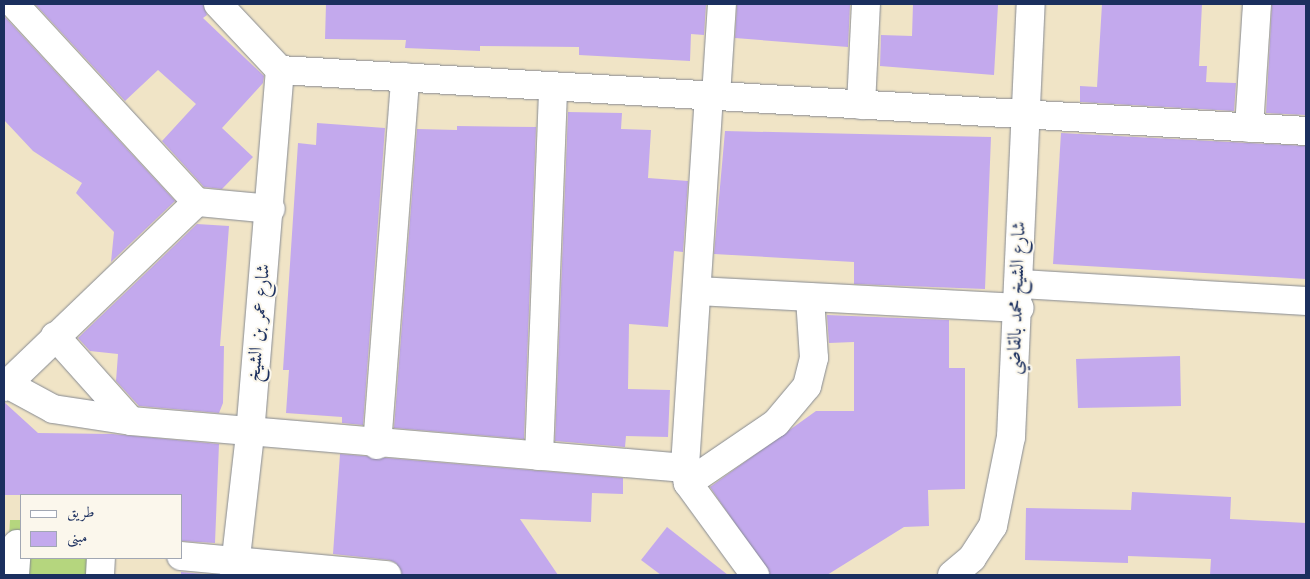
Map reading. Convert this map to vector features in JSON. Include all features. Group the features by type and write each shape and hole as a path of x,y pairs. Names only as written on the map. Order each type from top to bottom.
{"street":[{"path":"14,4 197,202 271,209"},
{"path":"218,4 280,70 1306,131"},
{"path":"722,4 697,291 687,475 754,575"},
{"path":"861,105 866,4"},
{"name":"شارع الشيخ محمد بالقاضي","path":"952,575 972,558 993,526 1003,491 1020,296 1023,114 1031,4"},
{"path":"1249,128 1257,4"},
{"name":"شارع عمر بن الشيخ","path":"235,568 250,434 271,209 280,70"},
{"path":"377,445 406,78"},
{"path":"539,456 553,86"},
{"path":"197,202 55,336 5,386 53,409 131,421 377,445 539,456 687,475 776,423 807,386 814,358 810,297"},
{"path":"697,291 810,297 1020,296 1306,301"},
{"path":"55,336 131,421"},
{"path":"14,541 15,575"},
{"path":"182,556 235,568 387,575"},
{"path":"100,575 101,559"}],"green space":[{"path":"10,520 20,520 20,559 111,559 110,575 7,575"}],"building":[{"path":"35,4 203,4 207,15 203,18 264,76 263,83 222,128 253,157 222,189 204,187 162,141 196,104 158,70 125,101"},
{"path":"326,4 706,4 704,35 691,34 690,61 579,55 579,47 480,46 480,51 405,48 406,40 325,39"},
{"path":"737,4 850,4 848,47 735,38"},
{"path":"913,4 998,5 994,75 880,66 881,35 912,36"},
{"path":"1102,4 1202,4 1199,66 1207,66 1206,82 1236,83 1234,111 1080,102 1080,86 1097,87"},
{"path":"1272,4 1306,4 1306,115 1266,113"},
{"path":"4,16 175,201 111,262 114,232 76,193 82,183 33,151 4,120"},
{"path":"568,112 622,113 621,129 651,130 648,178 688,181 683,252 674,251 668,327 629,324 628,389 670,390 668,437 626,436 625,447 555,441"},
{"path":"317,123 385,128 363,425 342,423 342,417 286,413 289,370 283,370 298,143 316,145"},
{"path":"457,126 536,127 524,439 394,428 417,129 457,130"},
{"path":"725,131 991,137 985,289 854,284 854,262 714,254"},
{"path":"1061,133 1306,146 1306,279 1053,264"},
{"path":"197,224 229,226 220,346 224,346 223,403 219,413 139,406 116,381 118,354 90,351 78,338"},
{"path":"827,315 949,320 949,368 965,368 965,489 928,490 929,526 904,527 827,575 770,575 710,487 816,411 854,411 854,342 829,343"},
{"path":"1180,356 1181,406 1078,408 1076,359"},
{"path":"4,402 38,433 112,434 219,444 215,543 182,541 182,494 4,495"},
{"path":"340,454 623,478 623,494 592,493 591,522 520,519 558,575 402,575 396,563 389,560 333,554"},
{"path":"1132,492 1231,497 1230,519 1306,523 1306,575 1210,575 1211,559 1128,556 1128,563 1025,560 1026,508 1131,510"},
{"path":"667,527 728,575 661,575 641,560"},
{"path":"181,572 214,575 181,575"}]}
